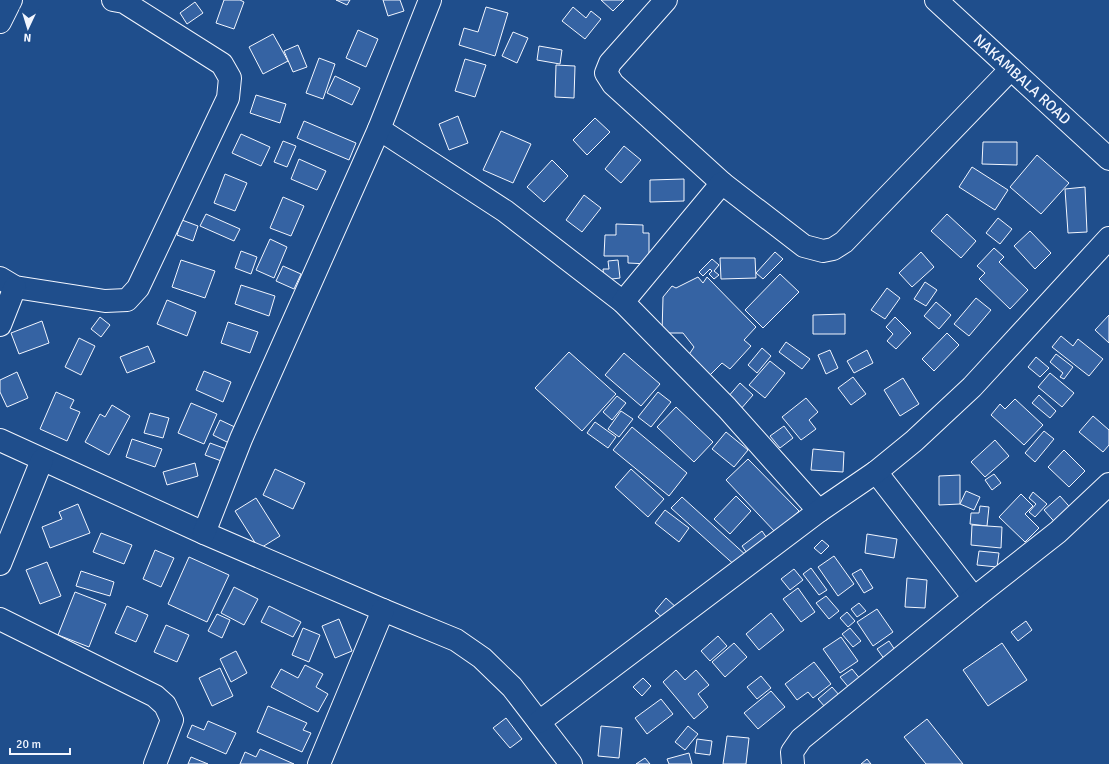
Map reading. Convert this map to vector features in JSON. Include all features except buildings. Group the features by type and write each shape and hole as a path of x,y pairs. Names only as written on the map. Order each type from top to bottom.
{"street":[{"path":"0,22 11,0"},
{"path":"204,533 241,438 378,129 430,0"},
{"path":"666,0 610,63 606,73 613,84 722,183 804,246 823,252 844,242 1011,69"},
{"name":"NAKAMBALA ROAD","path":"936,0 1109,158"},
{"path":"0,325 8,283 105,301 127,300 138,288 228,98 230,78 222,64 120,1"},
{"path":"378,129 505,211 623,302 727,408 819,511"},
{"path":"623,302 722,183"},
{"path":"539,722 819,511 876,472 914,441 972,387 1109,238"},
{"path":"0,440 204,533 456,640 482,658 512,687 571,764"},
{"path":"0,564 42,460"},
{"path":"876,472 974,598"},
{"path":"792,764 792,752 801,739 974,598 1058,532 1109,484"},
{"path":"319,764 383,610"},
{"path":"0,619 155,696 165,705 172,720 155,764"}]}
